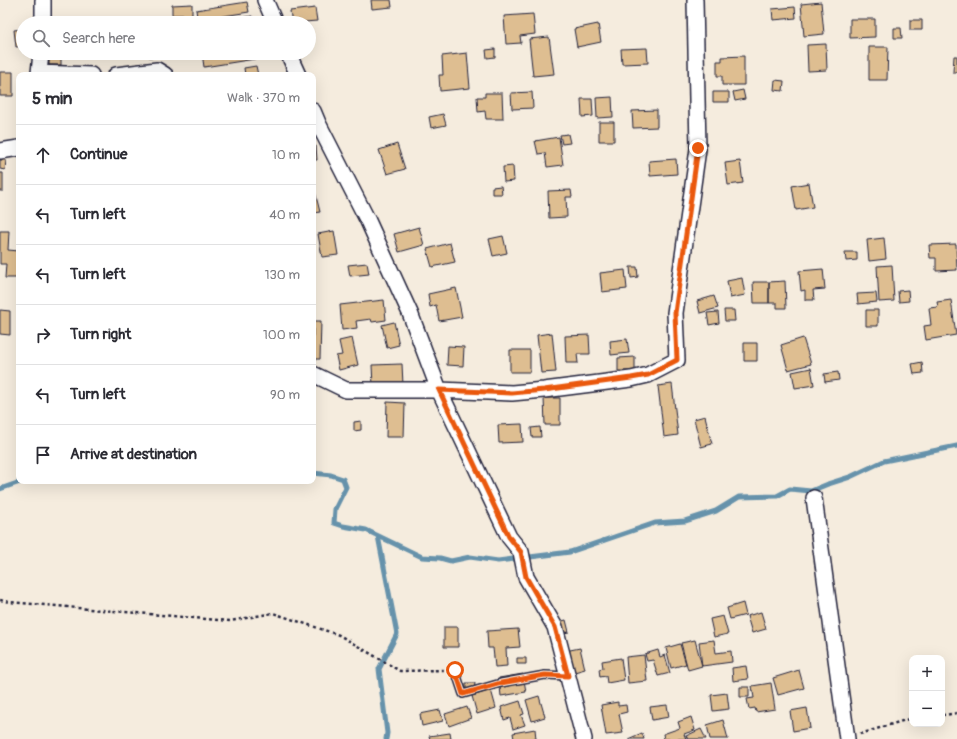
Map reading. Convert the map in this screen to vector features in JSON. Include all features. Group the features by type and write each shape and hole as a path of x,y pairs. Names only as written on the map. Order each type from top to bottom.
{"street":[{"path":"42,16 43,0"},
{"path":"265,0 272,16"},
{"path":"316,375 346,390 439,390 512,393 544,390 648,375 677,360 675,313 698,148 695,0"},
{"path":"39,72 40,60"},
{"path":"291,60 297,72"},
{"path":"141,72 157,70 160,72"},
{"path":"316,118 368,221 410,313 439,390 509,537 523,558 526,577 555,627 584,739"},
{"path":"0,151 16,148"},
{"path":"814,498 846,739"}],"lane":[{"path":"455,670 463,694 501,683 545,675 568,676"}],"path":[{"path":"0,600 230,621 273,613 339,635 400,671 455,670"},
{"path":"945,715 957,713"},
{"path":"846,739 909,719"}],"building":[{"path":"371,0 391,0 392,7 372,9"},
{"path":"247,2 249,12 224,16 197,16 196,10"},
{"path":"821,2 824,34 804,36 801,4"},
{"path":"192,4 192,15 172,15 172,5"},
{"path":"795,7 796,18 773,20 772,9"},
{"path":"315,8 317,21 316,16 291,16 290,11"},
{"path":"533,14 535,34 520,36 521,43 506,44 504,16"},
{"path":"850,19 875,19 875,37 850,38"},
{"path":"910,20 922,20 922,30 910,30"},
{"path":"598,24 601,42 577,47 574,29"},
{"path":"894,28 901,28 902,38 894,38"},
{"path":"14,30 16,30 16,47"},
{"path":"549,37 554,74 533,76 529,39"},
{"path":"826,44 827,70 808,71 807,45"},
{"path":"869,47 888,47 887,80 869,80"},
{"path":"647,48 648,63 622,64 621,49"},
{"path":"495,49 495,57 487,58 486,50"},
{"path":"467,53 470,88 440,91 439,75 443,75 442,56"},
{"path":"744,56 744,85 722,85 722,76 717,76 717,61 722,61 722,57"},
{"path":"954,56 957,56 957,72 953,72"},
{"path":"49,60 61,60 61,65 49,65"},
{"path":"203,60 248,60 204,67"},
{"path":"256,66 257,72 245,72 244,68"},
{"path":"0,72 13,72 13,96 0,96"},
{"path":"775,80 784,81 783,91 774,90"},
{"path":"743,90 745,99 735,101 733,92"},
{"path":"532,92 533,108 512,109 511,93"},
{"path":"713,92 729,92 729,102 713,102"},
{"path":"485,93 502,93 503,119 486,119 485,111 478,112 477,97 485,97"},
{"path":"612,97 613,117 597,118 596,98"},
{"path":"581,99 592,99 593,116 582,117"},
{"path":"657,110 657,127 633,128 632,111"},
{"path":"443,114 446,125 431,128 429,117"},
{"path":"599,122 614,122 614,141 599,141"},
{"path":"568,134 570,143 562,144 560,135"},
{"path":"559,137 563,165 547,167 545,153 538,154 535,141"},
{"path":"397,144 405,169 387,174 379,150"},
{"path":"676,159 677,174 650,176 649,161"},
{"path":"0,160 6,160 5,170 0,169"},
{"path":"740,161 743,183 728,185 725,163"},
{"path":"513,166 514,181 504,182 503,167"},
{"path":"0,173 3,173 3,191 0,191"},
{"path":"809,183 813,207 796,210 792,186"},
{"path":"501,186 502,194 492,194 492,187"},
{"path":"571,190 572,197 566,197 567,217 549,218 548,191"},
{"path":"316,196 320,212 316,213"},
{"path":"419,227 424,245 399,252 394,234"},
{"path":"0,231 9,231 8,250 16,251 16,278 5,278 6,264 0,264"},
{"path":"334,231 338,255 322,257 318,234"},
{"path":"503,236 507,253 493,256 489,239"},
{"path":"884,238 886,259 869,261 867,240"},
{"path":"450,243 455,262 432,267 427,249"},
{"path":"956,244 957,270 936,271 936,258 930,258 929,245"},
{"path":"845,252 857,252 857,260 846,261"},
{"path":"367,263 369,274 350,276 348,265"},
{"path":"892,265 894,301 879,302 877,266"},
{"path":"630,267 637,267 638,277 631,278"},
{"path":"823,269 825,289 813,290 814,300 805,300 805,290 801,291 799,271"},
{"path":"625,270 627,289 602,292 600,273"},
{"path":"742,278 745,295 730,298 727,281"},
{"path":"785,281 786,308 777,308 777,303 769,303 769,282"},
{"path":"753,282 769,282 769,303 754,303"},
{"path":"456,288 462,317 439,321 436,305 430,307 428,294"},
{"path":"908,290 909,301 899,302 898,291"},
{"path":"876,293 877,302 858,304 857,294"},
{"path":"714,296 718,308 700,313 697,301"},
{"path":"384,300 386,320 372,322 371,319 356,321 357,328 342,330 340,305"},
{"path":"951,300 956,335 926,340 924,326 931,325 929,308 938,307 937,302"},
{"path":"0,310 10,311 10,335 0,334"},
{"path":"724,310 734,310 735,321 725,321"},
{"path":"866,310 878,310 878,326 866,326"},
{"path":"718,312 719,323 709,325 707,313"},
{"path":"316,321 321,321 320,359 316,359"},
{"path":"394,322 399,345 387,348 382,325"},
{"path":"552,333 556,372 541,373 537,335"},
{"path":"589,335 590,354 577,354 578,363 566,363 565,336"},
{"path":"352,338 358,365 339,370 336,356 342,355 339,341"},
{"path":"803,338 811,364 788,370 781,345"},
{"path":"627,339 629,353 611,355 610,341"},
{"path":"744,343 757,343 757,361 744,361"},
{"path":"448,346 464,347 463,366 447,365"},
{"path":"510,350 530,350 530,372 510,372"},
{"path":"635,357 635,371 618,371 618,358"},
{"path":"922,362 923,373 914,374 912,364"},
{"path":"402,364 403,385 373,386 372,365"},
{"path":"811,368 814,385 795,388 792,372"},
{"path":"838,372 839,380 825,382 824,374"},
{"path":"672,384 678,435 664,437 658,386"},
{"path":"544,398 560,398 560,425 545,425"},
{"path":"387,402 405,403 404,437 386,437"},
{"path":"705,416 712,444 701,447 694,419"},
{"path":"361,421 361,430 354,431 354,422"},
{"path":"522,424 523,442 499,443 498,425"},
{"path":"540,427 541,437 532,437 531,428"},
{"path":"743,603 746,615 730,619 727,608"},
{"path":"761,612 766,629 752,633 747,616"},
{"path":"723,616 728,634 714,637 710,619"},
{"path":"566,620 569,632 554,635 551,624"},
{"path":"444,627 458,627 458,647 444,647"},
{"path":"518,629 520,647 506,648 507,666 495,667 493,648 488,648 487,631"},
{"path":"695,640 702,666 688,670 681,643"},
{"path":"714,640 716,653 731,651 732,662 702,666 699,642"},
{"path":"680,644 686,664 671,668 666,648"},
{"path":"580,648 585,669 571,673 565,651"},
{"path":"658,650 660,657 665,655 670,673 658,676 653,660 647,661 645,654"},
{"path":"644,655 647,681 628,683 626,657"},
{"path":"517,658 526,658 526,664 517,664"},
{"path":"621,658 624,680 607,683 606,676 600,677 599,669 603,668 602,661"},
{"path":"746,666 748,679 733,681 732,668"},
{"path":"799,670 804,688 778,695 773,678"},
{"path":"523,674 526,692 501,696 499,678"},
{"path":"466,683 475,683 474,691 466,691"},
{"path":"771,683 775,709 756,712 755,708 749,709 747,699 754,698 752,686"},
{"path":"740,687 749,687 749,697 740,697"},
{"path":"491,690 496,708 477,714 472,696"},
{"path":"727,693 729,709 713,711 711,695"},
{"path":"539,696 545,717 532,721 526,700"},
{"path":"520,701 524,714 521,715 525,725 513,729 510,718 504,720 501,707"},
{"path":"618,702 618,706 626,705 627,712 619,714 623,733 606,735 601,705"},
{"path":"667,705 669,717 652,720 650,707"},
{"path":"467,707 471,718 449,726 445,714"},
{"path":"807,708 810,728 793,731 790,711"},
{"path":"440,710 443,721 422,726 420,714"},
{"path":"691,717 695,730 684,734 686,739 664,739 663,734 680,728 678,722"},
{"path":"723,720 728,739 710,739 707,725"},
{"path":"535,729 536,739 514,739 513,733"},
{"path":"701,729 706,739 688,739 686,736"},
{"path":"450,733 451,739 430,739 429,736"},
{"path":"642,733 644,739 628,739"}],"waterway":[{"path":"316,473 331,475 343,479 346,487 335,509 334,523 366,530 422,557 440,558 451,561 470,557 498,561 570,552 655,523 685,521 716,511 739,497 777,496 790,489 811,491 850,477 884,461 957,446"},
{"path":"0,489 16,483"},
{"path":"378,536 397,634 379,669 387,733 386,739"}],"route":[{"path":"455,670 463,694 501,683 545,675 568,676 555,627 526,577 521,552 509,537 439,390 512,393 544,390 648,375 677,360 675,313 698,148"}]}
